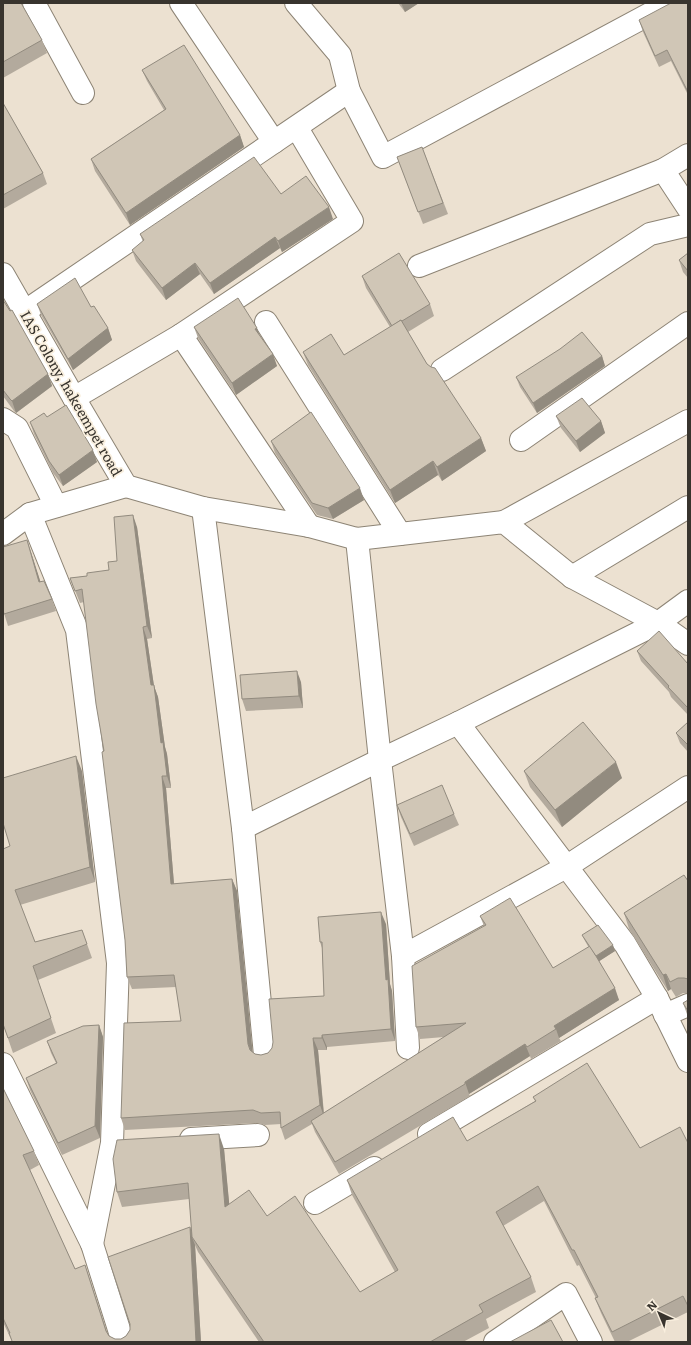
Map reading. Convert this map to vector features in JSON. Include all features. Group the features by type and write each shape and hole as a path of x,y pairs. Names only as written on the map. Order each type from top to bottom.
{"street":[{"path":"34,3 84,93"},
{"path":"181,3 274,142"},
{"path":"296,3 340,56 349,91 383,157 670,3"},
{"path":"24,312 274,142 297,128 349,91"},
{"path":"74,398 181,335 352,221 297,128"},
{"path":"418,266 663,170 688,155"},
{"path":"663,170 688,208"},
{"path":"442,370 650,234 688,225"},
{"name":"IAS Colony, hakeempet road","path":"3,274 126,486 203,508 309,526 357,539 504,522"},
{"path":"266,322 400,534"},
{"path":"521,440 688,323"},
{"path":"181,335 309,526"},
{"path":"3,419 17,428 56,506"},
{"path":"688,422 504,522 572,577 658,624 688,644"},
{"path":"3,534 30,514 126,486"},
{"path":"572,577 688,507"},
{"path":"203,508 243,828 266,1055"},
{"path":"30,514 77,630 118,963 112,1143 92,1244"},
{"path":"357,539 380,760 403,956 408,1048"},
{"path":"243,828 380,760 458,724 658,624 688,601"},
{"path":"458,724 625,944 661,1006 688,1062"},
{"path":"403,956 566,867 688,787"},
{"path":"410,1146 661,1006 688,1005"},
{"path":"3,1064 92,1244 123,1342"},
{"path":"174,1140 258,1135"},
{"path":"112,1143 135,1142"},
{"path":"315,1203 390,1158"},
{"path":"495,1342 566,1294 591,1342"}],"building":[{"path":"3,3 21,3 42,40 3,62"},
{"path":"671,3 688,3 688,92 667,50 655,56 639,20"},
{"path":"184,45 240,135 126,213 91,159 166,109 142,70"},
{"path":"3,103 43,173 3,195"},
{"path":"422,147 443,203 418,212 397,157"},
{"path":"254,157 281,194 306,176 329,207 278,241 275,237 210,283 195,263 162,288 132,250 144,240 140,234"},
{"path":"399,253 430,304 392,326 362,276"},
{"path":"688,253 688,271 679,260"},
{"path":"75,278 91,307 94,306 108,328 68,359 37,304"},
{"path":"238,298 257,328 255,329 273,354 232,383 194,327"},
{"path":"3,300 10,311 12,310 48,374 12,401 3,390"},
{"path":"401,320 427,364 435,368 481,438 437,467 433,461 390,490 303,352 331,334 344,355"},
{"path":"582,332 602,356 533,403 516,377 560,349"},
{"path":"582,398 601,421 576,441 556,416"},
{"path":"66,405 93,450 59,475 49,461 30,422 44,413 47,417"},
{"path":"311,412 360,488 328,508 312,503 271,441"},
{"path":"133,515 147,626 143,627 151,685 154,685 161,743 163,742 167,776 162,776 171,884 232,879 248,1044 250,1050 255,1054 261,1055 268,1053 272,1048 273,1042 269,999 324,996 322,942 320,942 318,917 381,912 386,980 388,979 391,1029 322,1035 322,1038 313,1038 320,1105 281,1128 280,1112 261,1113 253,1110 121,1118 124,1023 181,1021 174,975 127,977 125,940 102,752 104,751 96,704 82,589 75,591 70,578 87,576 87,573 109,570 108,562 117,561 114,517"},
{"path":"27,540 39,582 44,581 52,599 4,614 3,547"},
{"path":"659,631 688,664 688,708 637,651"},
{"path":"297,671 299,696 242,699 240,675"},
{"path":"583,722 616,762 555,810 524,771"},
{"path":"688,722 688,745 676,733"},
{"path":"76,756 90,867 15,890 35,942 82,930 87,944 33,966 51,1018 8,1038 3,1024 3,849 10,846 3,823 3,778"},
{"path":"442,785 454,814 410,834 397,805"},
{"path":"684,875 688,881 688,979 678,978 670,982 666,974 663,975 624,913"},
{"path":"510,898 553,968 590,946 615,988 554,1026 556,1029 527,1047 525,1044 465,1082 465,1084 335,1162 311,1121 466,1023 416,1027 412,966 486,925 480,916"},
{"path":"598,925 613,945 596,956 582,935"},
{"path":"688,1000 688,1011 683,1003"},
{"path":"99,1025 95,1126 58,1143 26,1078 57,1063 47,1041 83,1026"},
{"path":"587,1063 640,1148 680,1127 688,1143 688,1306 683,1296 612,1332 595,1298 598,1297 574,1250 572,1250 538,1186 496,1212 531,1277 479,1305 483,1312 430,1342 264,1342 192,1237 188,1183 117,1192 113,1159 117,1140 219,1134 225,1207 249,1190 267,1216 295,1196 360,1292 398,1270 347,1180 453,1117 467,1141 536,1101 533,1097"},
{"path":"3,1088 34,1151 23,1155 75,1269 85,1265 106,1331 109,1336 115,1339 121,1339 126,1336 130,1330 130,1324 108,1257 190,1227 196,1342 11,1342 10,1333 3,1318"},
{"path":"551,1320 563,1342 510,1342"}]}
